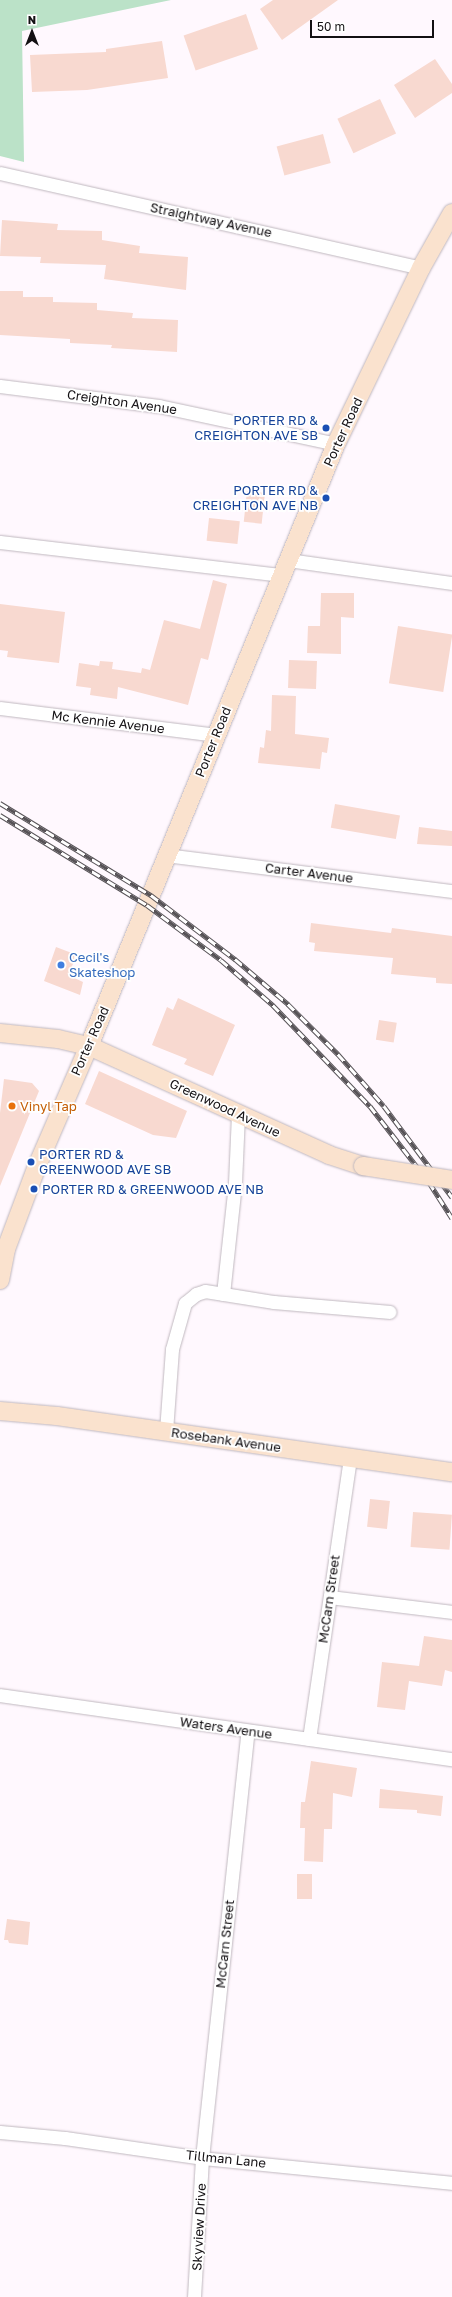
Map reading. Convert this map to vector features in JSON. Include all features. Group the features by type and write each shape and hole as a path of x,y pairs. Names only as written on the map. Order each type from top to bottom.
{"street":[{"name":"Straightway Avenue","path":"0,174 421,268"},
{"name":"Porter Road","path":"0,1280 6,1249 37,1166 89,1046 166,855 336,444 421,268 452,213"},
{"name":"Creighton Avenue","path":"0,386 159,406 336,444"},
{"path":"0,542 452,583"},
{"name":"Mc Kennie Avenue","path":"0,708 216,735"},
{"name":"Carter Avenue","path":"166,855 452,891"},
{"name":"Greenwood Avenue","path":"0,1033 58,1039 89,1046 238,1115 329,1155 363,1166 452,1180"},
{"path":"222,1294 235,1183 238,1115"},
{"path":"166,1431 172,1349 185,1303 196,1294 205,1291 274,1302 390,1312"},
{"name":"Rosebank Avenue","path":"0,1411 166,1431 452,1472"},
{"name":"McCarn Street","path":"309,1739 350,1458"},
{"path":"330,1597 452,1612"},
{"name":"Waters Avenue","path":"0,1694 248,1731 452,1759"},
{"name":"McCarn Street","path":"202,2158 248,1731"},
{"name":"Tillman Lane","path":"0,2132 65,2138 202,2158 452,2182"},
{"name":"Skyview Drive","path":"194,2297 202,2158"}],"green space":[{"path":"0,0 171,0 22,31 24,162 0,156"}],"building":[{"path":"273,0 338,0 282,40 260,9"},
{"path":"246,14 258,49 196,70 184,35"},
{"path":"162,41 168,78 87,90 32,92 30,55 106,52 106,49"},
{"path":"435,59 452,84 452,93 415,118 394,85"},
{"path":"380,99 396,133 353,153 337,119"},
{"path":"323,134 331,163 284,175 277,146"},
{"path":"2,220 58,224 57,230 102,231 102,240 140,246 139,253 188,257 186,290 104,279 106,265 40,263 41,257 0,256"},
{"path":"0,291 23,291 23,297 53,297 53,302 97,303 97,310 133,313 132,318 178,320 177,352 111,348 112,345 70,343 70,339 0,335"},
{"path":"247,491 265,493 262,524 244,522"},
{"path":"209,518 240,521 237,544 207,541"},
{"path":"213,580 227,584 208,660 201,658 188,705 118,687 117,699 90,695 91,688 76,686 79,663 99,666 100,661 113,662 112,669 141,673 142,668 150,670 164,620 200,629"},
{"path":"321,593 354,593 354,618 341,617 341,654 307,653 308,626 320,626"},
{"path":"0,604 65,612 59,663 7,657 8,651 0,650"},
{"path":"398,626 452,635 443,692 389,683"},
{"path":"289,660 317,661 316,689 288,688"},
{"path":"272,695 296,696 295,734 329,738 327,753 322,752 320,769 258,763 260,747 264,748 266,730 271,731"},
{"path":"335,804 400,815 396,839 331,828"},
{"path":"419,827 452,831 452,846 417,844"},
{"path":"311,923 391,933 392,928 452,936 452,984 436,983 436,978 391,974 393,958 314,951 315,943 309,942"},
{"name":"Cecil's Skateshop","path":"56,947 77,955 68,975 83,982 80,995 44,981"},
{"path":"178,998 235,1025 213,1076 184,1064 187,1059 152,1045 167,1007 173,1010"},
{"path":"379,1020 397,1023 394,1043 376,1040"},
{"path":"99,1071 187,1111 176,1138 153,1135 85,1104"},
{"path":"4,1079 32,1083 39,1091 0,1186 0,1113"},
{"path":"370,1499 390,1501 387,1529 367,1527"},
{"path":"413,1512 452,1515 449,1550 411,1547"},
{"path":"424,1636 452,1640 452,1672 445,1670 442,1686 409,1681 405,1710 377,1707 382,1662 419,1666"},
{"path":"311,1761 357,1768 352,1797 333,1793 332,1829 324,1829 323,1862 304,1861 305,1828 300,1828 301,1802 305,1802"},
{"path":"380,1789 443,1796 441,1816 417,1813 417,1810 379,1808"},
{"path":"297,1874 312,1874 312,1899 297,1899"},
{"path":"7,1919 30,1922 28,1945 9,1943 8,1940 4,1940"}],"railway":[{"path":"0,803 151,895 235,959 288,1004 338,1054 384,1106 452,1197"},
{"path":"0,815 147,905 221,960 273,1005 370,1106 429,1182 452,1218"}],"place":[{"name":"PORTER RD & CREIGHTON AVE SB","path":"326,428"},
{"name":"PORTER RD & CREIGHTON AVE NB","path":"326,498"},
{"name":"Cecil's Skateshop","path":"61,965"},
{"name":"Vinyl Tap","path":"12,1106"},
{"name":"PORTER RD & GREENWOOD AVE SB","path":"31,1162"},
{"name":"PORTER RD & GREENWOOD AVE NB","path":"34,1189"}]}
